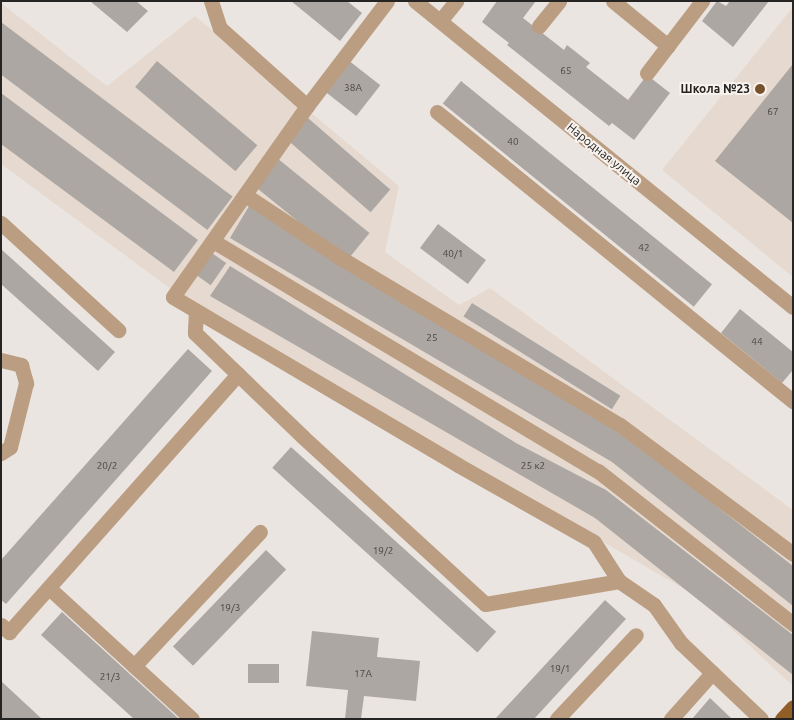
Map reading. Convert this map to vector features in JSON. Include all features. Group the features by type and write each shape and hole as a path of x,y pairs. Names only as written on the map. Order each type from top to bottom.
{"main road":[{"path":"782,719 793,707"}],"street":[{"path":"211,1 220,28 307,106"},
{"path":"387,1 307,106 173,297 450,460 594,542 619,581 654,605 681,643 761,719"},
{"name":"Народная улица","path":"415,1 793,307"},
{"path":"440,21 456,1"},
{"path":"539,26 559,1"},
{"path":"613,1 668,46"},
{"path":"646,73 702,1"},
{"path":"437,112 792,405"},
{"path":"245,195 339,257 620,425 793,554"},
{"path":"1,223 118,330"},
{"path":"213,242 598,471 793,624"},
{"path":"196,311 195,333 303,437 485,604 619,581"},
{"path":"1,360 21,365 26,383 10,447 1,453"},
{"path":"1,625 9,632 238,374"},
{"path":"134,666 260,532"},
{"path":"49,588 192,719"},
{"path":"558,719 636,635"},
{"path":"671,719 712,673"}],"shaded area":[{"path":"1,3 107,86 195,16 399,186 385,252 459,305 490,288 793,510 793,686 696,596 179,295 1,164"},
{"name":"Школа №23","path":"793,7 793,277 662,170"}],"building":[{"path":"90,1 136,1 148,11 127,32"},
{"path":"291,1 347,1 362,13 340,41"},
{"path":"497,1 536,1 523,18 564,50 567,45 590,63 586,67 628,100 647,75 670,93 634,140 612,123 609,126 507,45 509,43 482,22"},
{"path":"717,1 726,6 730,1 769,1 733,47 702,21"},
{"path":"1,22 233,197 207,230 1,75"},
{"path":"348,60 380,85 356,116 324,91"},
{"path":"157,61 257,145 235,171 135,87"},
{"path":"793,64 793,223 715,161"},
{"path":"461,81 712,284 694,307 443,104"},
{"path":"1,93 198,240 174,272 1,144"},
{"path":"308,118 390,190 371,212 288,141"},
{"path":"277,158 369,233 347,261 254,186"},
{"path":"249,206 628,437 793,566 793,606 612,462 230,238"},
{"path":"438,224 486,260 468,284 420,248"},
{"path":"1,249 115,352 98,371 1,284"},
{"path":"209,251 226,263 211,285 194,273"},
{"path":"230,266 516,443 606,490 793,635 793,675 595,518 210,296"},
{"path":"472,303 620,396 612,409 464,317"},
{"path":"740,309 793,352 793,370 782,383 721,333"},
{"path":"188,349 212,371 6,604 1,600 1,560"},
{"path":"291,447 496,632 477,652 272,468"},
{"path":"266,550 286,569 193,666 173,646"},
{"path":"605,600 626,619 534,719 495,719"},
{"path":"62,612 179,719 134,719 41,635"},
{"path":"312,631 379,638 377,657 420,661 416,701 364,696 361,719 345,719 348,690 306,686"},
{"path":"248,664 279,664 279,683 248,683"},
{"path":"1,681 42,719 1,719"},
{"path":"710,698 731,718 730,719 692,719"}],"place":[{"name":"Школа №23","path":"760,89"}]}
